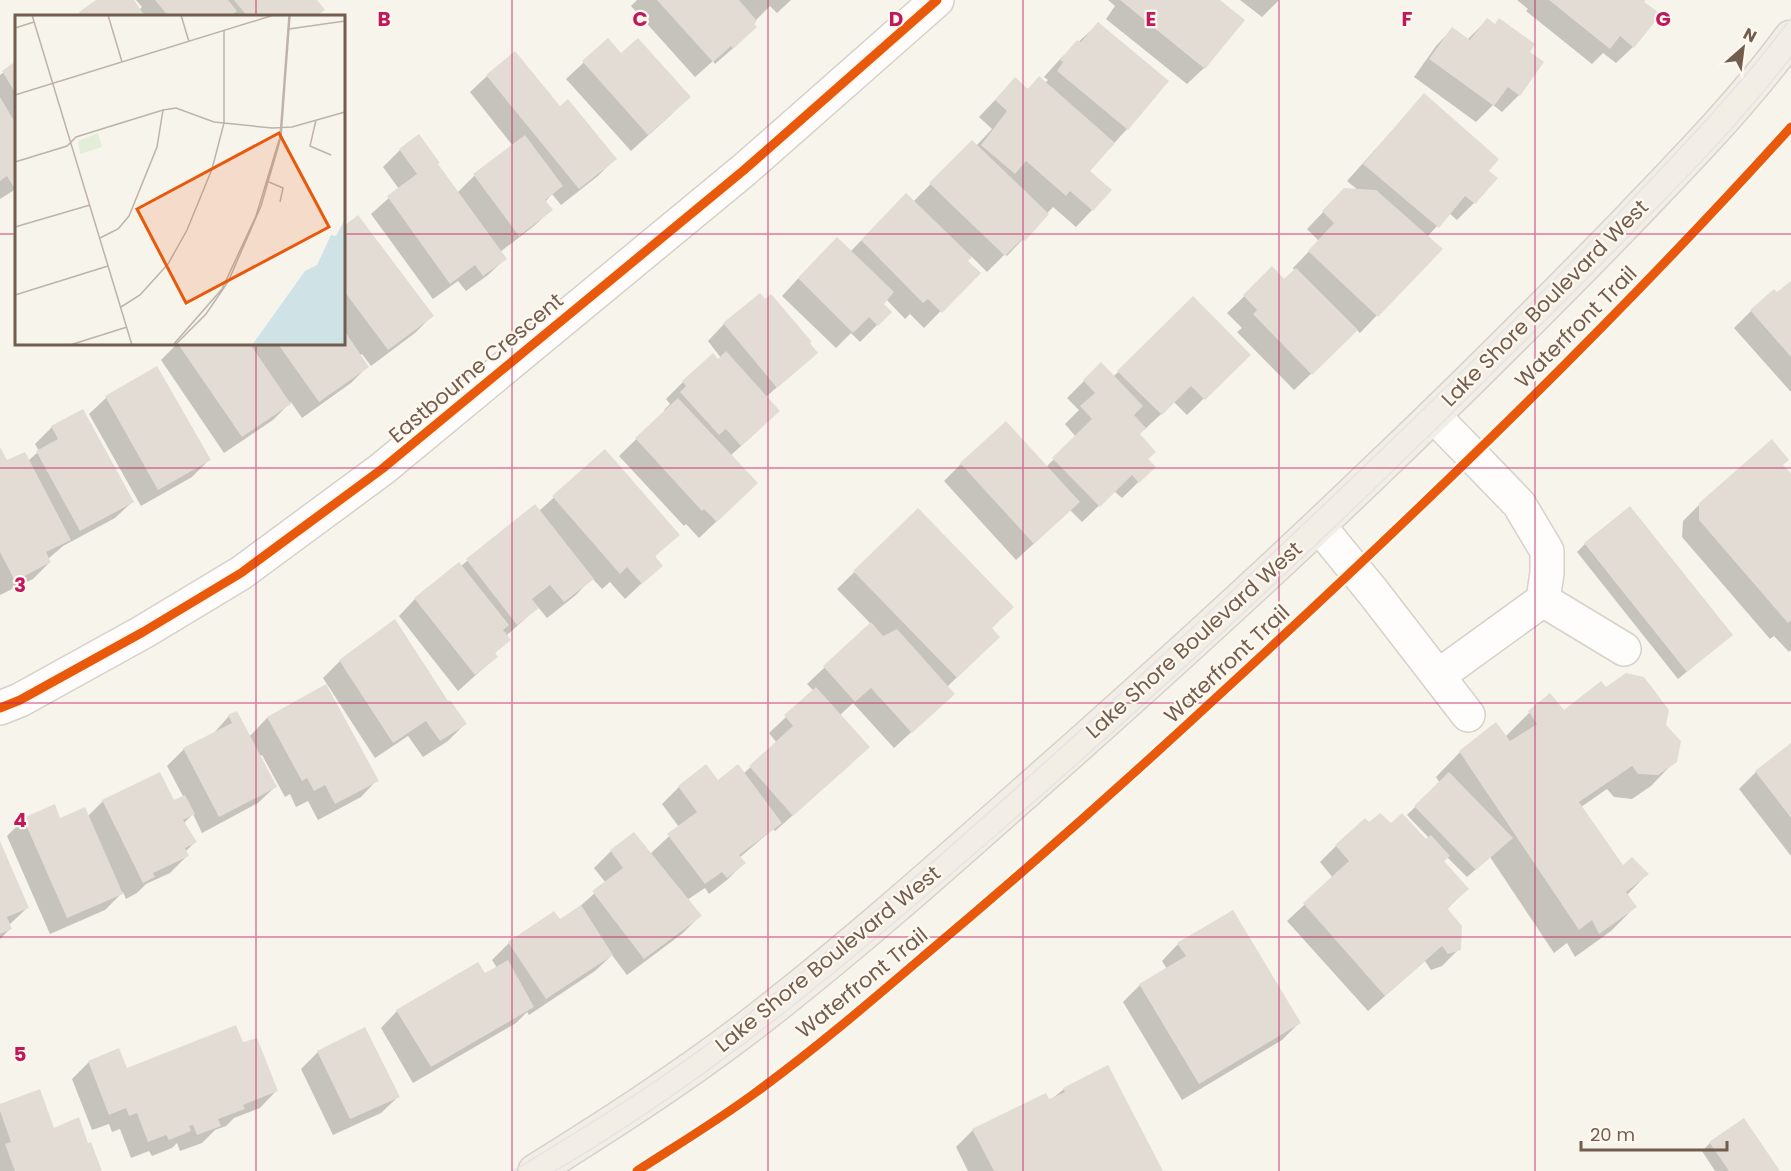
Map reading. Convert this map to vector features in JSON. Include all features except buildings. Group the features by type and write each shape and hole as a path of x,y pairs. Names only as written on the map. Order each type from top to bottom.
{"main road":[{"name":"Lake Shore Boulevard West","path":"535,1171 670,1083 744,1030 816,974 888,914 1096,730 1319,526 1434,416 1700,145 1746,94 1791,37"}],"street":[{"name":"Eastbourne Crescent","path":"0,708 20,700 143,632 241,573 382,469 744,170 937,0"},
{"path":"1434,416 1519,504 1547,551 1543,600 1437,676"},
{"path":"1319,526 1468,715"},
{"path":"1543,600 1624,649"}],"tram line":[{"path":"513,1171 642,1090 760,1005 856,928 1042,765 1277,549 1521,313 1708,118 1791,18"},
{"path":"555,1171 670,1098 779,1017 936,887 1148,700 1357,506 1542,324 1709,153 1791,57"}],"cycle path":[{"path":"0,708 20,700 143,632 241,573 382,469 744,170 937,0"},
{"name":"Waterfront Trail","path":"637,1171 741,1103 820,1043 1000,891 1147,761 1293,627 1511,418 1653,275 1791,127"}]}
